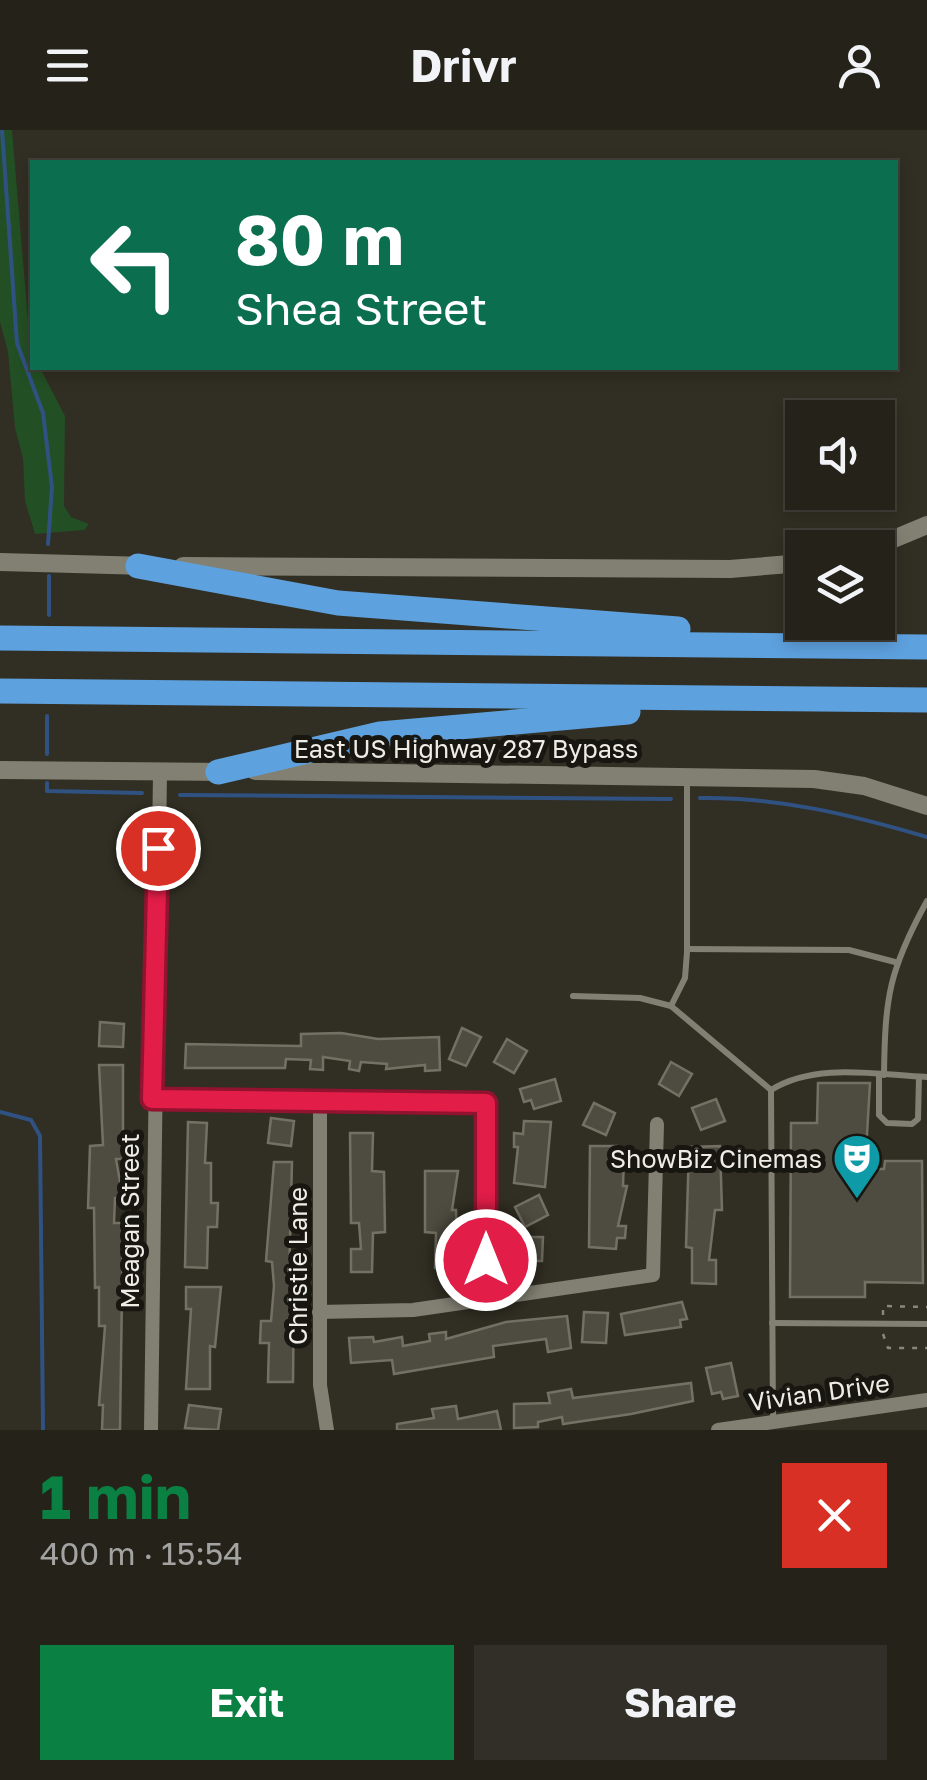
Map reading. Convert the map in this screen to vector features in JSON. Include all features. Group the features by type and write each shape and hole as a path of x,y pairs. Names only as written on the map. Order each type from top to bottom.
{"highway":[{"path":"138,566 338,602 686,630 740,645"},
{"path":"0,638 927,646"},
{"path":"0,690 927,700"},
{"path":"218,772 380,734 654,710 857,709 882,700"}],"main road":[{"path":"895,538 927,525"},
{"path":"0,562 730,568 785,564"},
{"name":"East US Highway 287 Bypass","path":"0,770 814,779 864,786 927,806"}],"street":[{"name":"Meagan Street","path":"151,1430 152,1099 160,772"},
{"path":"152,1099 486,1103 487,1299"},
{"name":"Christie Lane","path":"320,1101 320,1385 327,1430"},
{"path":"319,1312 413,1310 653,1275 657,1124"},
{"name":"Vivian Drive","path":"718,1430 927,1400"}],"lane":[{"path":"671,1006 685,978 687,776"},
{"path":"771,1090 786,1081 818,1073 881,1075 923,1077 918,1119 912,1124 887,1123 878,1115 881,1075 887,991 895,962 927,901"},
{"path":"687,949 848,950 895,962"},
{"path":"573,996 640,998 671,1006 771,1090 772,1422"},
{"path":"772,1323 927,1324"}],"path":[{"path":"883,1317 883,1306 927,1306"},
{"path":"884,1332 884,1346 927,1348"}],"green space":[{"path":"0,130 12,130 30,370 41,370 65,416 64,506 71,517 89,524 84,530 35,534 25,501 23,458 0,322"}],"building":[{"path":"100,1022 124,1024 123,1047 99,1046"},
{"path":"462,1028 481,1037 466,1066 449,1059"},
{"path":"341,1033 378,1039 439,1037 440,1070 425,1071 425,1065 386,1069 387,1064 361,1062 359,1071 349,1069 350,1061 323,1057 323,1070 310,1069 311,1060 286,1059 285,1068 185,1068 186,1044 301,1046 301,1034"},
{"path":"507,1039 527,1051 514,1073 494,1062"},
{"path":"671,1062 692,1074 679,1096 659,1084"},
{"path":"99,1065 123,1065 123,1159 116,1159 123,1198 115,1198 114,1223 123,1223 120,1430 102,1430 103,1405 99,1405 105,1326 99,1326 99,1287 95,1288 94,1208 88,1208 90,1146 103,1145"},
{"path":"555,1079 561,1101 534,1109 531,1100 524,1102 520,1089"},
{"name":"ShowBiz Cinemas","path":"818,1083 870,1083 865,1169 884,1169 885,1161 922,1161 923,1283 865,1282 865,1297 790,1297 791,1123 817,1123"},
{"path":"716,1099 725,1121 701,1130 692,1108"},
{"path":"594,1103 615,1113 606,1135 583,1125"},
{"path":"271,1118 294,1121 291,1146 268,1143"},
{"path":"524,1121 551,1122 545,1187 514,1183 518,1147 514,1147 514,1133 523,1134"},
{"path":"188,1122 207,1123 205,1163 211,1163 211,1203 218,1203 217,1227 208,1227 207,1268 185,1267"},
{"path":"350,1133 373,1133 372,1171 384,1172 385,1232 373,1233 372,1272 351,1272 351,1249 361,1249 359,1223 351,1223"},
{"path":"590,1146 617,1146 617,1155 624,1155 623,1186 627,1186 618,1226 626,1226 625,1238 617,1238 616,1249 589,1247"},
{"path":"720,1146 722,1210 715,1210 709,1260 716,1260 716,1284 692,1283 692,1248 686,1247 689,1147"},
{"path":"274,1162 292,1162 289,1280 294,1280 293,1382 268,1382 269,1343 260,1343 261,1321 271,1321 274,1286 272,1262 266,1261"},
{"path":"425,1171 458,1171 452,1210 456,1210 458,1269 435,1268 436,1233 425,1232"},
{"path":"539,1195 548,1215 525,1227 515,1207"},
{"path":"516,1237 543,1237 542,1261 515,1261"},
{"path":"186,1287 221,1287 215,1347 210,1346 210,1389 186,1389 191,1309 186,1309"},
{"path":"682,1302 687,1319 680,1320 681,1327 625,1335 621,1314"},
{"path":"584,1312 608,1313 606,1343 582,1342"},
{"path":"567,1316 571,1348 548,1352 546,1339 493,1346 494,1357 394,1374 392,1360 351,1363 349,1338 373,1337 374,1342 402,1337 403,1346 430,1341 429,1334 446,1332 446,1339 506,1322"},
{"path":"731,1363 738,1396 723,1399 721,1392 712,1394 706,1368"},
{"path":"691,1383 693,1401 563,1424 562,1417 538,1422 538,1427 514,1428 514,1404 550,1403 548,1393 571,1389 573,1398"},
{"path":"189,1405 221,1409 218,1430 185,1428"},
{"path":"456,1406 458,1419 497,1411 501,1430 397,1430 397,1424 434,1418 432,1409"}],"waterway":[{"path":"2,130 17,343 43,413 52,487 48,544"},
{"path":"49,576 49,615"},
{"path":"47,716 47,754"},
{"path":"47,783 47,791 142,793"},
{"path":"180,795 671,799"},
{"path":"700,798 815,809 927,837"},
{"path":"0,1112 31,1120 40,1136 43,1430"}],"place":[{"name":"ShowBiz Cinemas","path":"857,1200"}],"route":[{"path":"158,848 152,1099 486,1103 486,1260"}]}
